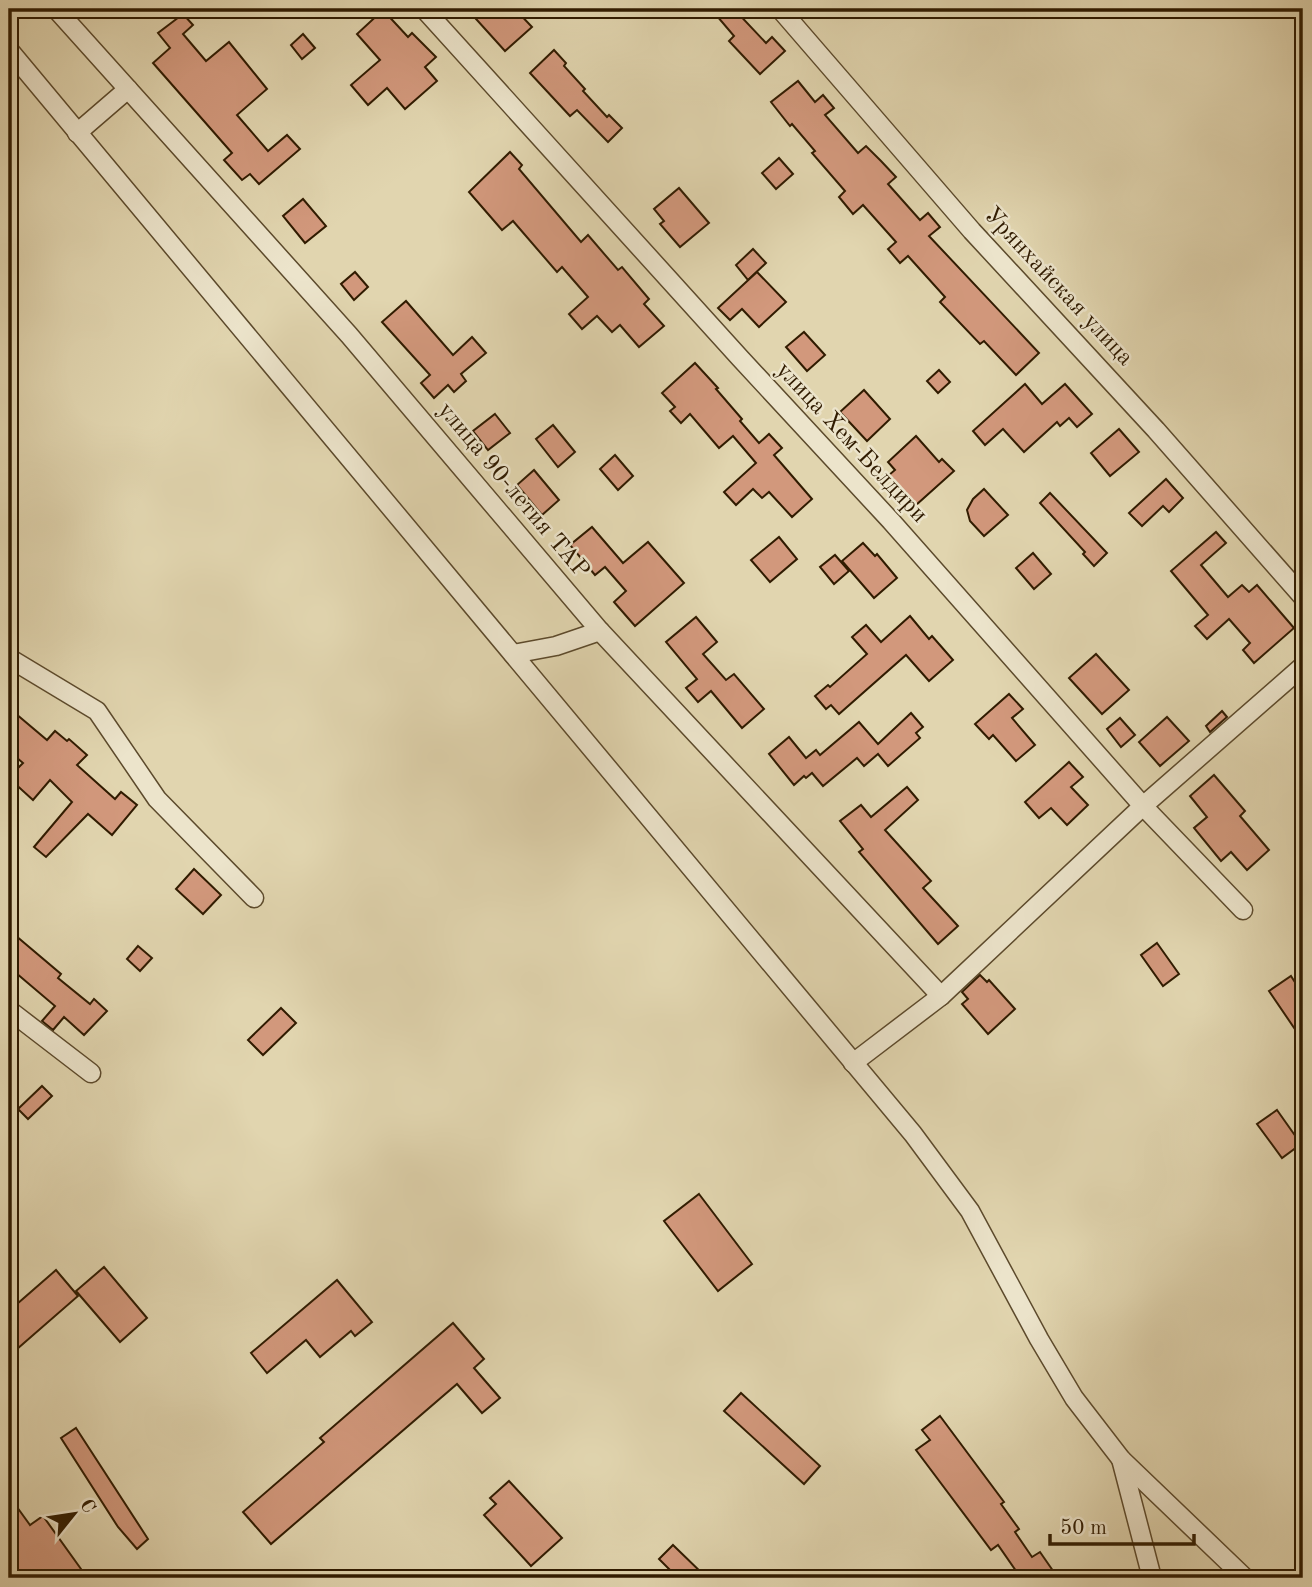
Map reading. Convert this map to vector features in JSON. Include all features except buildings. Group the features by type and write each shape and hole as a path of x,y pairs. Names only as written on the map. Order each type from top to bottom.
{"street":[{"name":"улица 90-летия ТАР","path":"56,9 349,335 600,631 941,996"},
{"name":"улица Хем-Белдири","path":"424,9 730,348 891,521 1143,806 1244,910"},
{"name":"Урянхайская улица","path":"779,9 972,230 1156,430 1303,597"},
{"path":"9,50 913,1134 970,1211 1074,1398 1121,1459 1245,1578"},
{"path":"77,133 128,89"},
{"path":"513,654 556,646 600,631"},
{"path":"9,658 97,711 157,799 254,898"},
{"path":"853,1063 941,996 1143,806 1303,666"},
{"path":"9,1010 91,1073"},
{"path":"1121,1459 1152,1578"}]}
